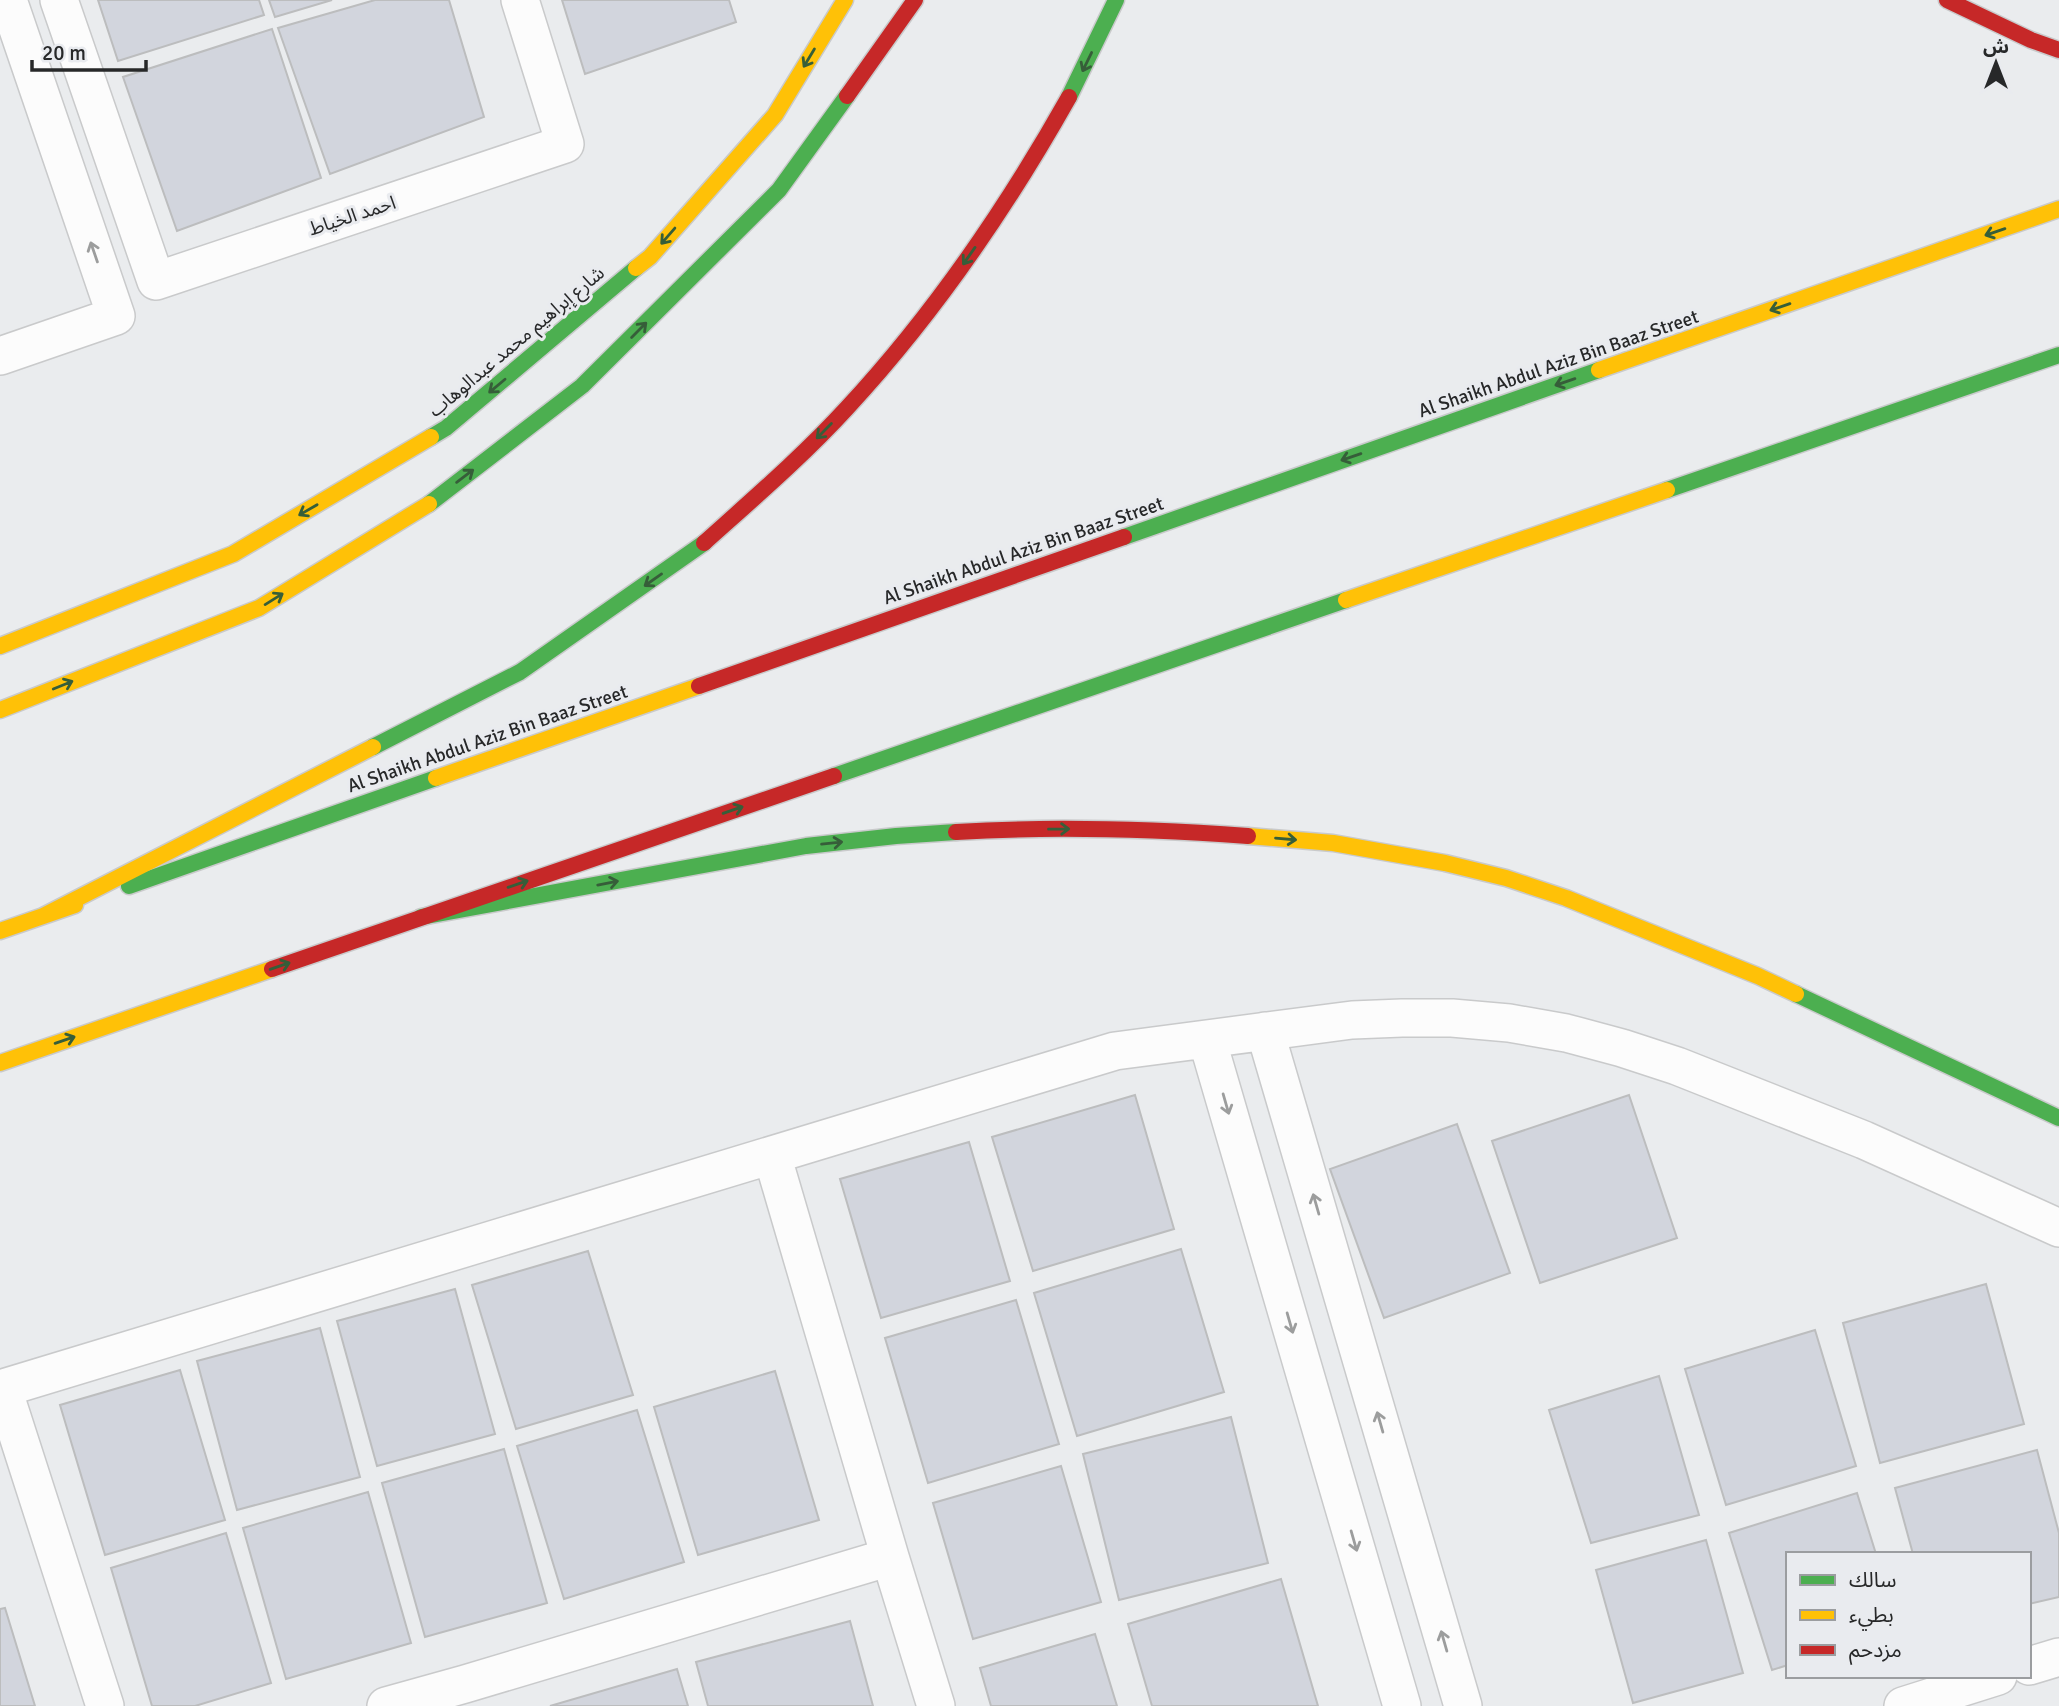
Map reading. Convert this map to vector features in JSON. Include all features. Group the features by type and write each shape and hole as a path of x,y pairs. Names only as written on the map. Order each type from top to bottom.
{"main road":[{"name":"شارع إبراهيم محمد عبدالوهاب","path":"0,646 233,554 446,428 650,257 775,115 845,0"},
{"path":"0,710 259,608 426,505 582,386 779,190 915,0"},
{"path":"43,916 520,672 697,550 846,409 901,346 953,280 1039,150 1077,82 1116,0"},
{"path":"1947,0 2020,36 2059,50"},
{"name":"Al Shaikh Abdul Aziz Bin Baaz Street","path":"0,931 2059,209"},
{"path":"0,1063 2059,355"},
{"path":"421,917 806,846 896,836 1076,828 1179,831 1333,843 1445,863 1506,878 1578,902 1758,976 2059,1118"}],"street":[{"path":"0,356 116,316 8,0"},
{"name":"احمد الخياط","path":"59,0 156,281 565,144 520,0"},
{"path":"105,1706 1,1389 1115,1051 1352,1020 1402,1018 1452,1018 1509,1023 1566,1033 1677,1066 1864,1140 2059,1228"},
{"path":"1265,1031 1463,1706"},
{"path":"1207,1039 1402,1706"},
{"path":"772,1155 936,1706"},
{"path":"386,1706 468,1695 890,1557"},
{"path":"2031,1665 2059,1657"},
{"path":"1903,1706 1992,1678"}],"building":[{"path":"98,0 259,0 264,15 118,61"},
{"path":"269,0 332,0 275,17"},
{"path":"375,0 449,0 484,117 330,174 278,28"},
{"path":"562,0 729,0 736,22 585,74"},
{"path":"272,29 321,178 177,231 123,77"},
{"path":"1135,1095 1174,1229 1033,1271 992,1137"},
{"path":"1629,1095 1677,1238 1540,1283 1492,1141"},
{"path":"1457,1124 1510,1273 1384,1318 1330,1169"},
{"path":"969,1142 1010,1281 881,1318 840,1179"},
{"path":"1181,1249 1224,1392 1077,1436 1034,1293"},
{"path":"588,1251 633,1395 516,1429 472,1285"},
{"path":"1986,1284 2024,1424 1880,1463 1843,1323"},
{"path":"455,1289 495,1434 377,1466 337,1321"},
{"path":"1016,1300 1059,1444 928,1483 885,1338"},
{"path":"320,1328 360,1477 237,1510 197,1361"},
{"path":"1815,1330 1856,1466 1726,1505 1685,1369"},
{"path":"180,1370 225,1520 105,1555 60,1405"},
{"path":"775,1371 819,1520 698,1555 654,1407"},
{"path":"1659,1376 1699,1515 1591,1543 1549,1410"},
{"path":"637,1410 684,1562 564,1599 517,1446"},
{"path":"1231,1417 1268,1563 1119,1600 1083,1454"},
{"path":"504,1449 547,1603 425,1637 382,1483"},
{"path":"2037,1450 2059,1533 2059,1597 2031,1604 2031,1552 1912,1552 1895,1488"},
{"path":"1061,1466 1101,1602 973,1639 933,1503"},
{"path":"368,1492 411,1643 286,1679 243,1528"},
{"path":"1857,1493 1875,1552 1786,1552 1786,1666 1772,1670 1729,1533"},
{"path":"226,1533 271,1683 195,1706 152,1706 111,1568"},
{"path":"1706,1540 1743,1673 1633,1703 1596,1570"},
{"path":"1281,1579 1318,1706 1152,1706 1128,1624"},
{"path":"5,1608 35,1706 0,1706 0,1609"},
{"path":"850,1621 873,1706 708,1706 696,1662"},
{"path":"1095,1634 1117,1706 991,1706 980,1668"},
{"path":"677,1669 688,1706 550,1706"}],"traffic: fast":[{"path":"1069,97 1116,0"},
{"path":"429,504 582,386 779,190 847,96"},
{"path":"431,437 446,428 636,268"},
{"path":"1667,490 2059,355"},
{"path":"1124,537 1599,370"},
{"path":"373,747 520,672 704,543"},
{"path":"834,776 1346,600"},
{"path":"129,886 436,778"},
{"path":"421,917 806,846 956,832"},
{"path":"1796,994 2059,1118"}],"traffic: slow":[{"path":"636,268 650,257 775,115 845,0"},
{"path":"1599,370 2059,209"},
{"path":"0,646 233,554 431,437"},
{"path":"1346,600 1667,490"},
{"path":"0,710 259,608 429,504"},
{"path":"436,778 699,686"},
{"path":"43,916 373,747"},
{"path":"1248,836 1333,843 1445,863 1506,878 1566,898 1796,994"},
{"path":"0,931 75,905"},
{"path":"0,1063 272,969"}],"traffic: jam":[{"path":"847,96 915,0"},
{"path":"1947,0 2031,40 2059,50"},
{"path":"704,543 830,426 910,336 994,220 1069,97"},
{"path":"699,686 1124,537"},
{"path":"272,969 834,776"},
{"path":"956,832 1102,829 1248,836"}]}
